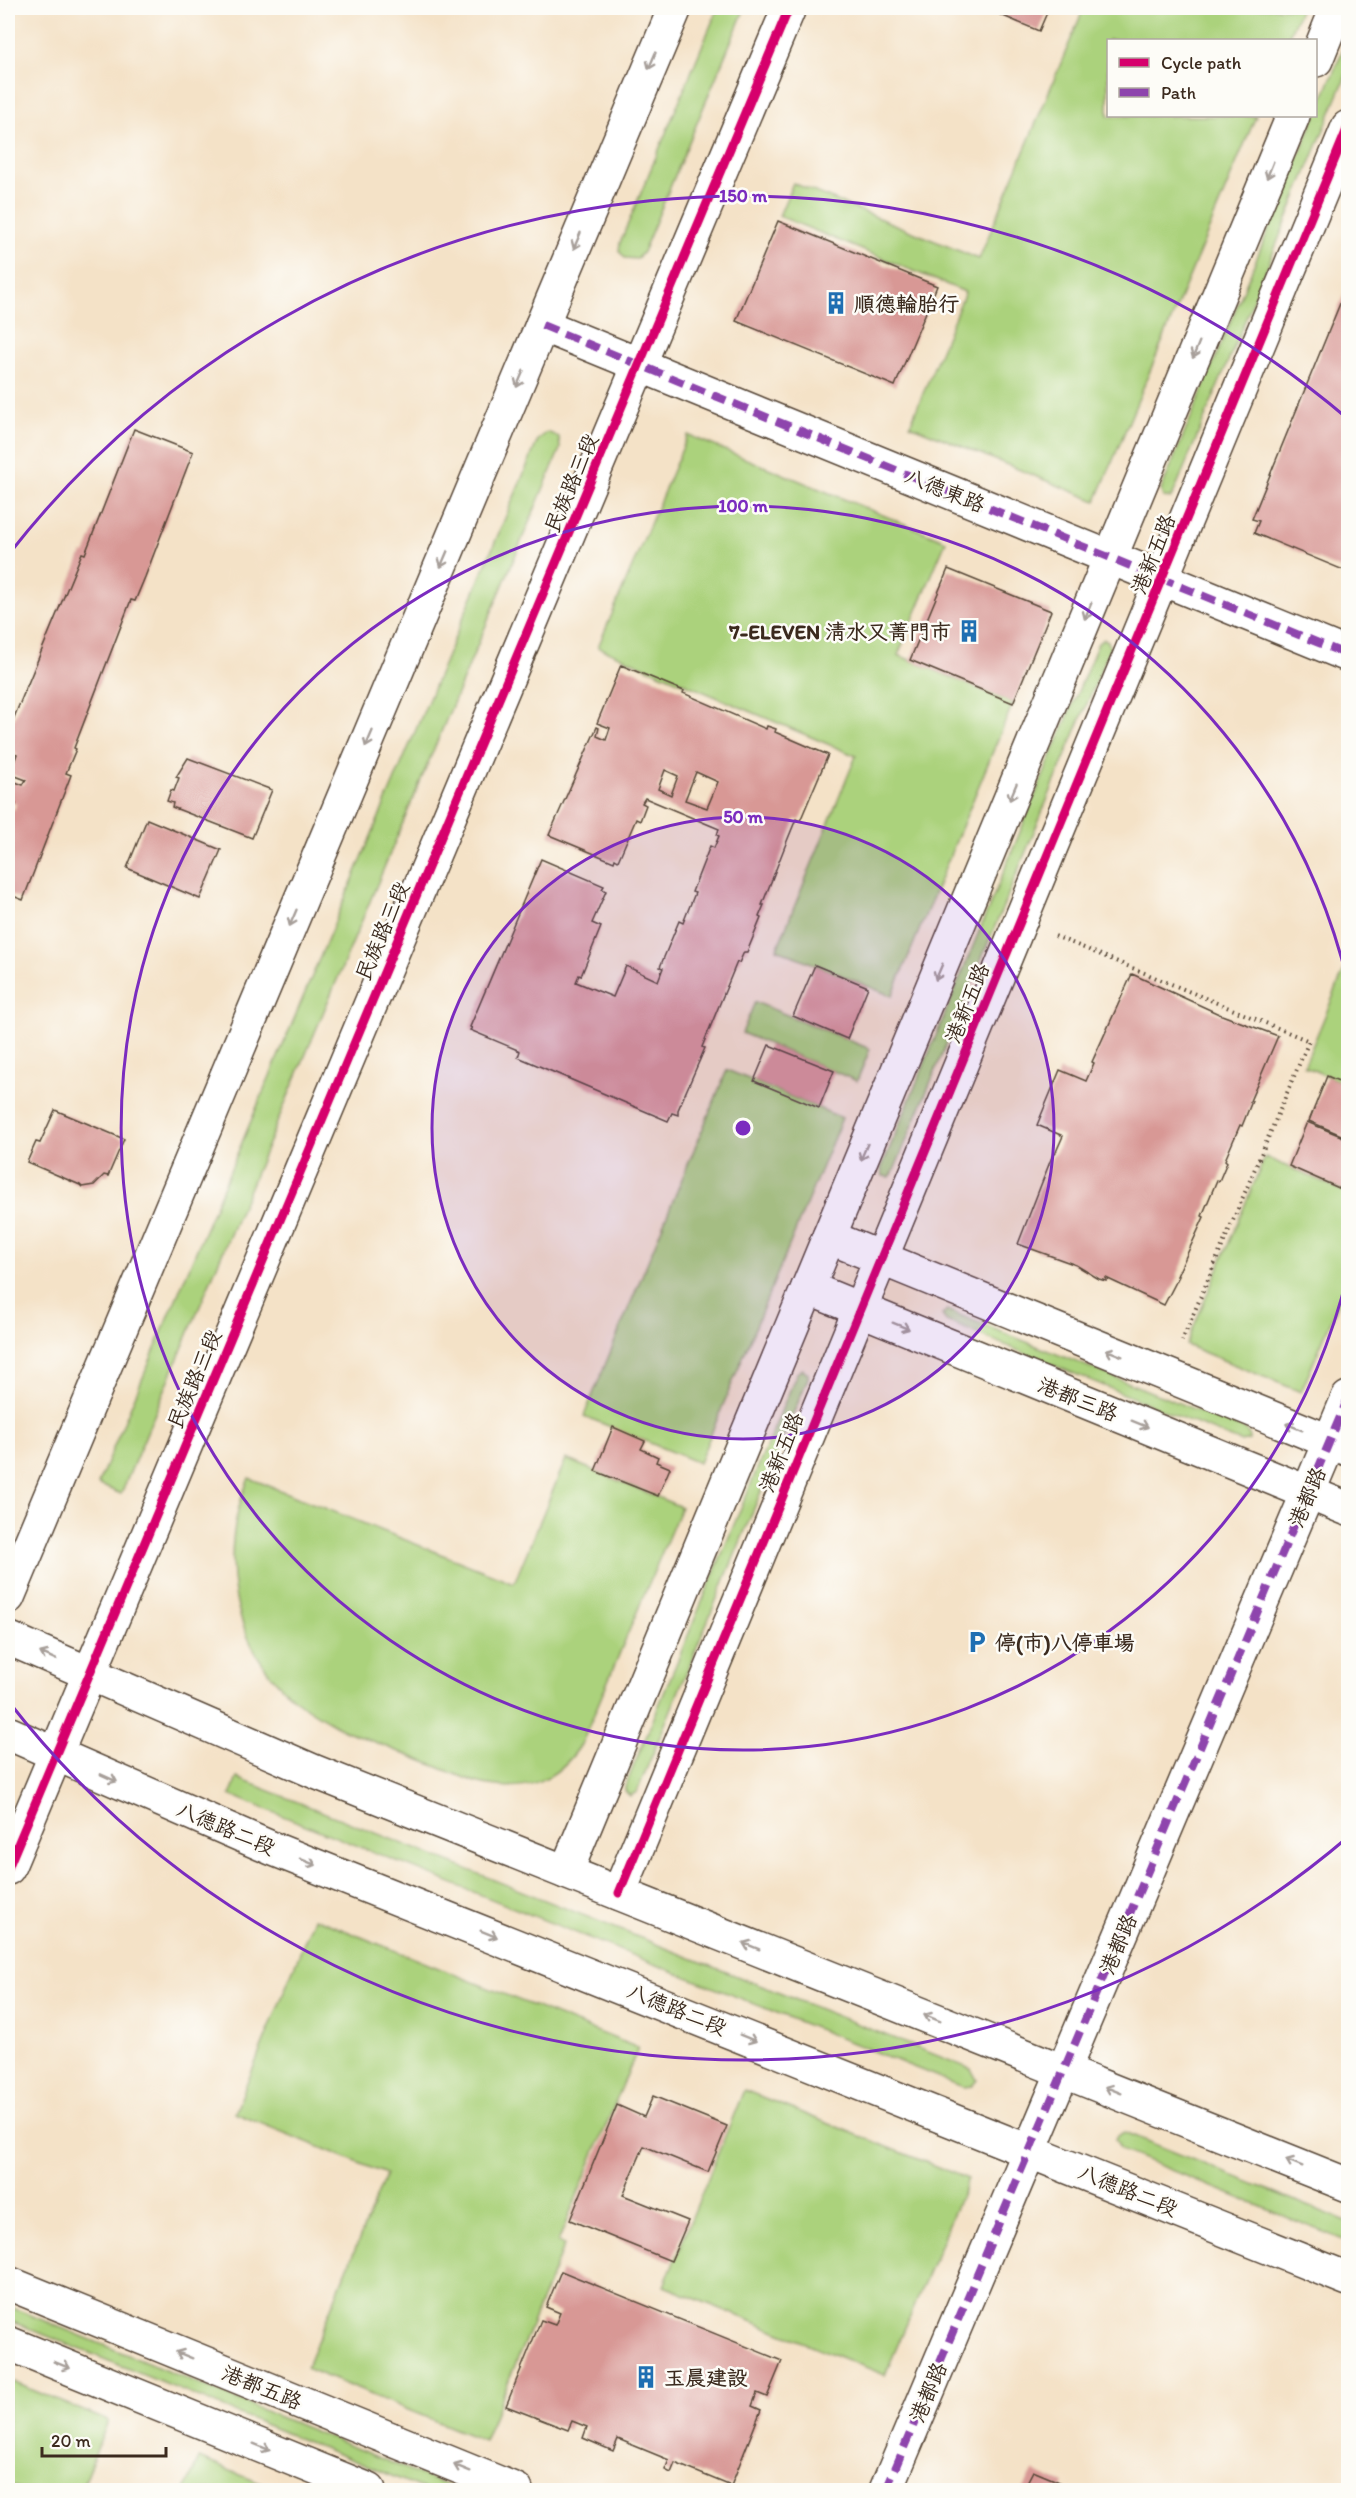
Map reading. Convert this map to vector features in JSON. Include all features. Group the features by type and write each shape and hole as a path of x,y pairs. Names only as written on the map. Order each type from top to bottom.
{"street":[{"path":"8,1597 675,8"},
{"name":"民族路三段","path":"8,1868 789,8"},
{"path":"1317,58 1337,8"},
{"name":"港新五路","path":"566,1872 1293,117"},
{"name":"港新五路","path":"619,1893 1348,127"},
{"name":"八德東路","path":"542,325 1348,656"},
{"path":"830,1237 1340,1445"},
{"name":"港都三路","path":"808,1288 1348,1509"},
{"name":"港都路","path":"886,2490 1309,1493 1340,1445 1348,1398"},
{"path":"8,1638 313,1771 1348,2185"},
{"name":"八德路二段","path":"8,1733 271,1848 1348,2279"},
{"name":"港都五路","path":"8,2283 516,2490"},
{"path":"8,2343 369,2490"}],"path":[{"path":"1046,932 1310,1041 1179,1349"}],"green space":[{"path":"718,8 745,8 643,252 637,259 625,258 619,251 620,243"},
{"path":"1084,8 1301,8 1287,39 1107,39 1107,117 1256,117 1096,501 910,425 965,292 779,216 793,183 979,259"},
{"path":"1348,37 1348,71 1173,495 1171,498 1163,497 1161,490 1315,117 1317,117"},
{"path":"547,432 559,437 560,449 121,1494 98,1484 538,440"},
{"path":"688,435 946,541 898,655 1013,703 892,996 777,949 856,756 598,647"},
{"path":"1104,639 1108,641 1110,648 893,1173 890,1177 883,1176 881,1169 1098,643"},
{"path":"1348,961 1348,1085 1304,1066"},
{"path":"755,1002 870,1049 857,1081 742,1033"},
{"path":"727,1070 842,1118 699,1463 584,1416"},
{"path":"1265,1157 1348,1193 1348,1280 1301,1392 1186,1345"},
{"path":"947,1310 1246,1430 1250,1437 1249,1440 1241,1442 946,1321 942,1315"},
{"path":"803,1369 808,1374 808,1378 637,1792 630,1796 625,1791 625,1787 797,1373"},
{"path":"566,1459 681,1507 582,1743 572,1757 549,1777 522,1786 507,1787 475,1782 342,1729 298,1702 271,1675 255,1650 243,1623 235,1595 232,1565 234,1535 239,1506 249,1478 514,1583"},
{"path":"237,1778 971,2069 977,2080 972,2086 963,2087 230,1795"},
{"path":"314,1918 638,2048 558,2242 564,2245 484,2441 306,2368 386,2174 235,2113"},
{"path":"744,2090 968,2179 885,2375 664,2286"},
{"path":"1124,2132 1348,2222 1348,2242 1121,2150 1115,2140"},
{"path":"8,2306 458,2490 426,2490 8,2320"},
{"path":"8,2380 108,2421 81,2490 23,2490 8,2484"},
{"path":"199,2458 277,2490 185,2490"}],"building":[{"path":"984,8 1049,8 1039,31"},
{"name":"順德輪胎行","path":"778,221 937,286 895,386 736,321"},
{"path":"1348,284 1348,572 1254,533 1259,521 1252,519"},
{"path":"134,429 193,452 135,601 131,600 74,748 76,749 66,773 71,775 23,900 8,894 8,807 14,810 16,804 8,801 8,779 23,785 26,780 10,774 17,754 8,751 8,732 82,553 85,554"},
{"name":"7-ELEVEN 清水又菁門市","path":"948,569 1051,611 1013,703 910,660"},
{"path":"621,665 766,729 767,726 776,729 775,732 828,755 800,821 796,819 762,905 764,905 759,917 761,918 747,952 744,952 739,963 737,962 702,1047 705,1048 678,1110 678,1115 672,1113 668,1121 518,1057 520,1051 470,1030 541,859 604,886 602,889 606,891 592,923 601,927 581,976 579,975 576,982 613,997 626,966 658,981 663,968 660,967 679,921 683,923 710,846 714,848 719,836 717,835 719,829 645,798 642,803 646,805 640,821 636,819 618,861 615,859 614,862 549,835 597,727 599,728 597,736 606,740 610,728 597,723","holes":["665,770 678,776 671,795 658,789","696,772 718,782 707,808 685,800"]},
{"path":"188,758 272,790 252,838 172,807 173,803 167,801 179,778 176,777"},
{"path":"147,819 221,850 200,899 127,868"},
{"path":"815,965 868,987 847,1039 793,1016"},
{"path":"1132,974 1219,1014 1278,1036 1250,1101 1252,1101 1242,1126 1240,1125 1225,1160 1227,1162 1219,1181 1217,1180 1202,1216 1204,1217 1177,1276 1179,1276 1164,1305 1106,1278 1106,1281 1099,1279 1076,1265 1018,1244 1053,1154 1063,1136 1037,1125 1060,1070 1086,1081 1094,1063 1092,1062"},
{"path":"769,1045 834,1071 819,1108 754,1081"},
{"path":"1327,1076 1348,1085 1348,1138 1309,1121"},
{"path":"55,1110 124,1139 108,1176 104,1175 94,1185 82,1187 27,1162 36,1142 40,1143"},
{"path":"1307,1122 1348,1139 1348,1192 1289,1166"},
{"path":"613,1427 645,1441 641,1449 658,1457 656,1462 670,1468 658,1496 595,1471"},
{"path":"653,2096 727,2126 708,2172 644,2146 623,2195 688,2221 671,2261 570,2220 617,2105 644,2117"},
{"name":"玉晨建設","path":"561,2271 782,2361 767,2397 757,2393 752,2406 761,2410 731,2486 675,2463 671,2473 665,2470 669,2460 618,2439 613,2451 583,2438 587,2427 572,2421 568,2430 506,2406 541,2320 555,2325 560,2313 546,2307"},
{"path":"1033,2471 1064,2484 1061,2490 1023,2490"}],"marked path":[{"path":"542,325 1348,655"},
{"path":"886,2490 1348,1398"}],"cycle path":[{"path":"8,1868 789,8"},
{"path":"619,1893 1348,127"}],"place":[{"name":"順德輪胎行","path":"836,303"},
{"name":"7-ELEVEN 清水又菁門市","path":"969,631"},
{"name":"停(市)八停車場","path":"977,1642"},
{"name":"玉晨建設","path":"646,2377"}]}
